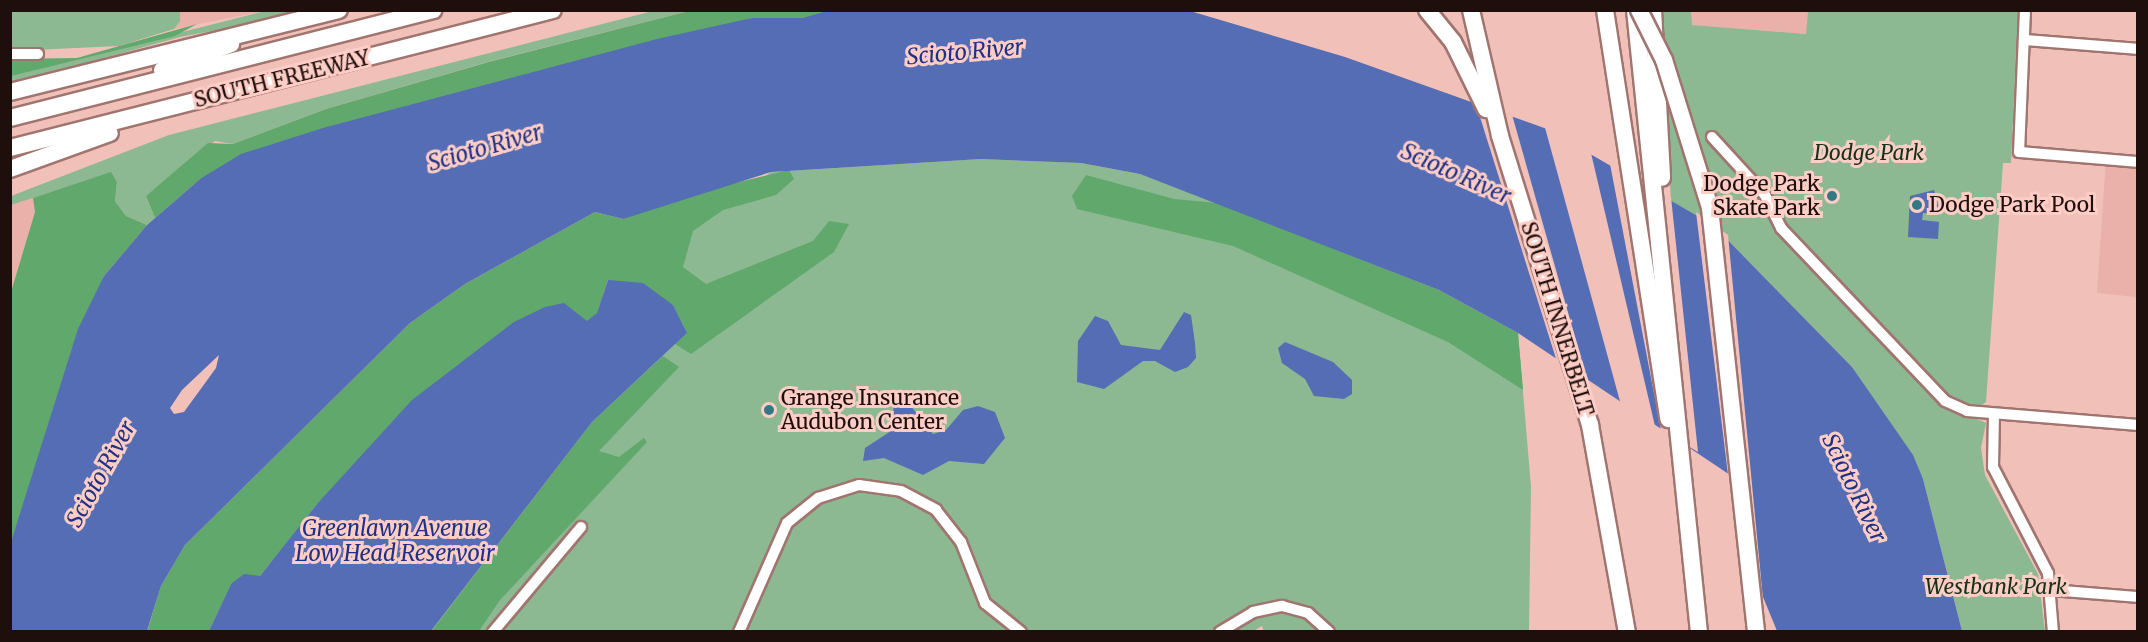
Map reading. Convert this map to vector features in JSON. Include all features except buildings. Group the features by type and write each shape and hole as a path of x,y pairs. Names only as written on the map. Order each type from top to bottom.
{"highway":[{"path":"10,92 339,10"},
{"name":"SOUTH FREEWAY","path":"10,118 433,10"},
{"name":"SOUTH FREEWAY","path":"10,148 553,10"},
{"path":"1428,10 1453,42 1500,136"},
{"name":"SOUTH INNERBELT","path":"1471,10 1500,136 1590,425 1628,632"},
{"path":"1605,10 1625,148 1689,514"},
{"path":"1637,10 1658,245 1663,272 1700,632"},
{"path":"1637,10 1664,60 1710,208 1756,632"},
{"path":"1653,10 1667,246 1663,272"},
{"path":"86,99 279,26"},
{"path":"10,169 240,91"}],"street":[{"path":"2025,10 2019,152 2138,162"},
{"path":"2024,40 2138,49"},
{"path":"10,54 38,54"},
{"path":"1712,137 1760,188 1781,228 1822,266 1930,390 1961,410 2138,425"},
{"path":"1994,414 1993,467 2042,560 2049,590 2053,632"},
{"path":"739,632 787,523 819,498 859,485 901,491 936,510 961,542 985,603 1021,632"},
{"path":"493,632 581,527"},
{"path":"2049,590 2138,597"},
{"path":"1220,632 1253,612 1282,606 1314,616 1329,632"}],"shaded area":[{"path":"180,11 265,11 174,29"},
{"path":"1691,11 1808,11 1806,34 1691,25"},
{"path":"2106,159 2137,161 2137,297 2097,293"},
{"path":"33,198 35,212 11,292 11,205"}],"green space":[{"path":"10,11 180,11 180,21 174,29 119,46 11,51"},
{"path":"265,11 316,11 180,37 11,84 10,76"},
{"path":"653,11 689,11 491,61 326,109 233,144 215,141 146,196 155,218 147,225 126,216 115,201 117,182 111,173 11,205 11,196 169,135"},
{"path":"689,11 831,11 802,18 752,18 200,179 155,218 146,196 208,143 233,144 326,109 492,61"},
{"name":"Dodge Park","path":"1660,11 1691,11 1692,25 1806,34 1808,11 2018,11 2011,163 2003,163 1986,402 1969,415 1986,423 1981,448 1985,475 2038,574 2045,631 1962,631 1923,479 1852,367 1713,225 1671,201"},
{"path":"197,24 175,36 11,76 10,59 77,58"},
{"path":"981,159 1081,163 1140,174 1254,217 1518,333 1531,487 1529,631 1264,632 1262,626 1252,632 431,631 592,422 687,333 231,584 209,631 147,632 771,172"},
{"path":"789,170 794,179 776,195 723,210 693,231 683,267 706,284 813,241 829,221 849,224 834,252 691,354 675,344 687,333 673,305 608,280 597,313 587,322 317,504 260,576 231,584 209,631 147,632 161,586 185,545 410,323 465,284 595,212 623,219 685,195"},
{"path":"111,172 117,182 115,201 126,216 147,225 104,276 11,542 11,292 35,212 33,198"},
{"path":"1086,175 1174,199 1217,203 1439,290 1518,333 1523,390 1448,342 1233,246 1077,209 1072,196"},
{"path":"663,356 679,367 599,451 619,457 644,438 647,442 500,600 479,631 431,632 592,422"}],"water":[{"name":"Scioto River","path":"831,10 1190,11 1345,57 1547,129 1713,225 1852,367 1913,455 1923,479 1962,631 1777,631 1761,592 1742,483 1518,333 1439,290 1140,174 1081,163 981,159 771,172 623,219 595,212 465,284 410,323 185,545 161,586 147,631 11,632 11,542 78,329 104,276 147,225 200,179 241,154 323,128 657,39 752,18 802,18","holes":["219,355 216,368 184,412 174,414 170,408 182,390"]},
{"path":"1934,190 1940,214 1923,213 1922,220 1939,222 1938,239 1908,237 1910,196"},
{"name":"Greenlawn Avenue Low Head Reservoir","path":"608,280 643,283 673,305 687,333 592,422 431,631 209,631 231,584 244,574 260,576 317,504 412,400 514,322 545,307 564,303 587,321 597,313"},
{"path":"1184,312 1191,315 1195,343 1196,358 1188,367 1175,372 1155,361 1143,361 1104,389 1077,382 1078,341 1095,316 1108,321 1121,345 1160,350"},
{"path":"1285,342 1333,362 1352,380 1352,394 1344,399 1314,396 1305,379 1282,363 1278,348"},
{"path":"902,395 933,434 946,430 963,410 978,406 995,412 1005,438 984,464 949,461 923,475 884,458 863,461 865,448 891,431 894,404"}],"pier":[{"path":"1474,98 1511,111 1588,383 1557,362"},
{"path":"1544,124 1591,153 1655,426 1621,405"},
{"path":"1610,164 1636,178 1653,277 1642,181 1671,197 1698,452 1661,430"},
{"path":"1696,212 1728,235 1764,609 1740,484 1728,475"}],"place":[{"name":"Dodge Park Skate Park","path":"1832,196"},
{"name":"Dodge Park Pool","path":"1917,205"},
{"name":"Grange Insurance Audubon Center","path":"769,410"}],"park label":[{"name":"Westbank Park","path":"1996,587"}]}
